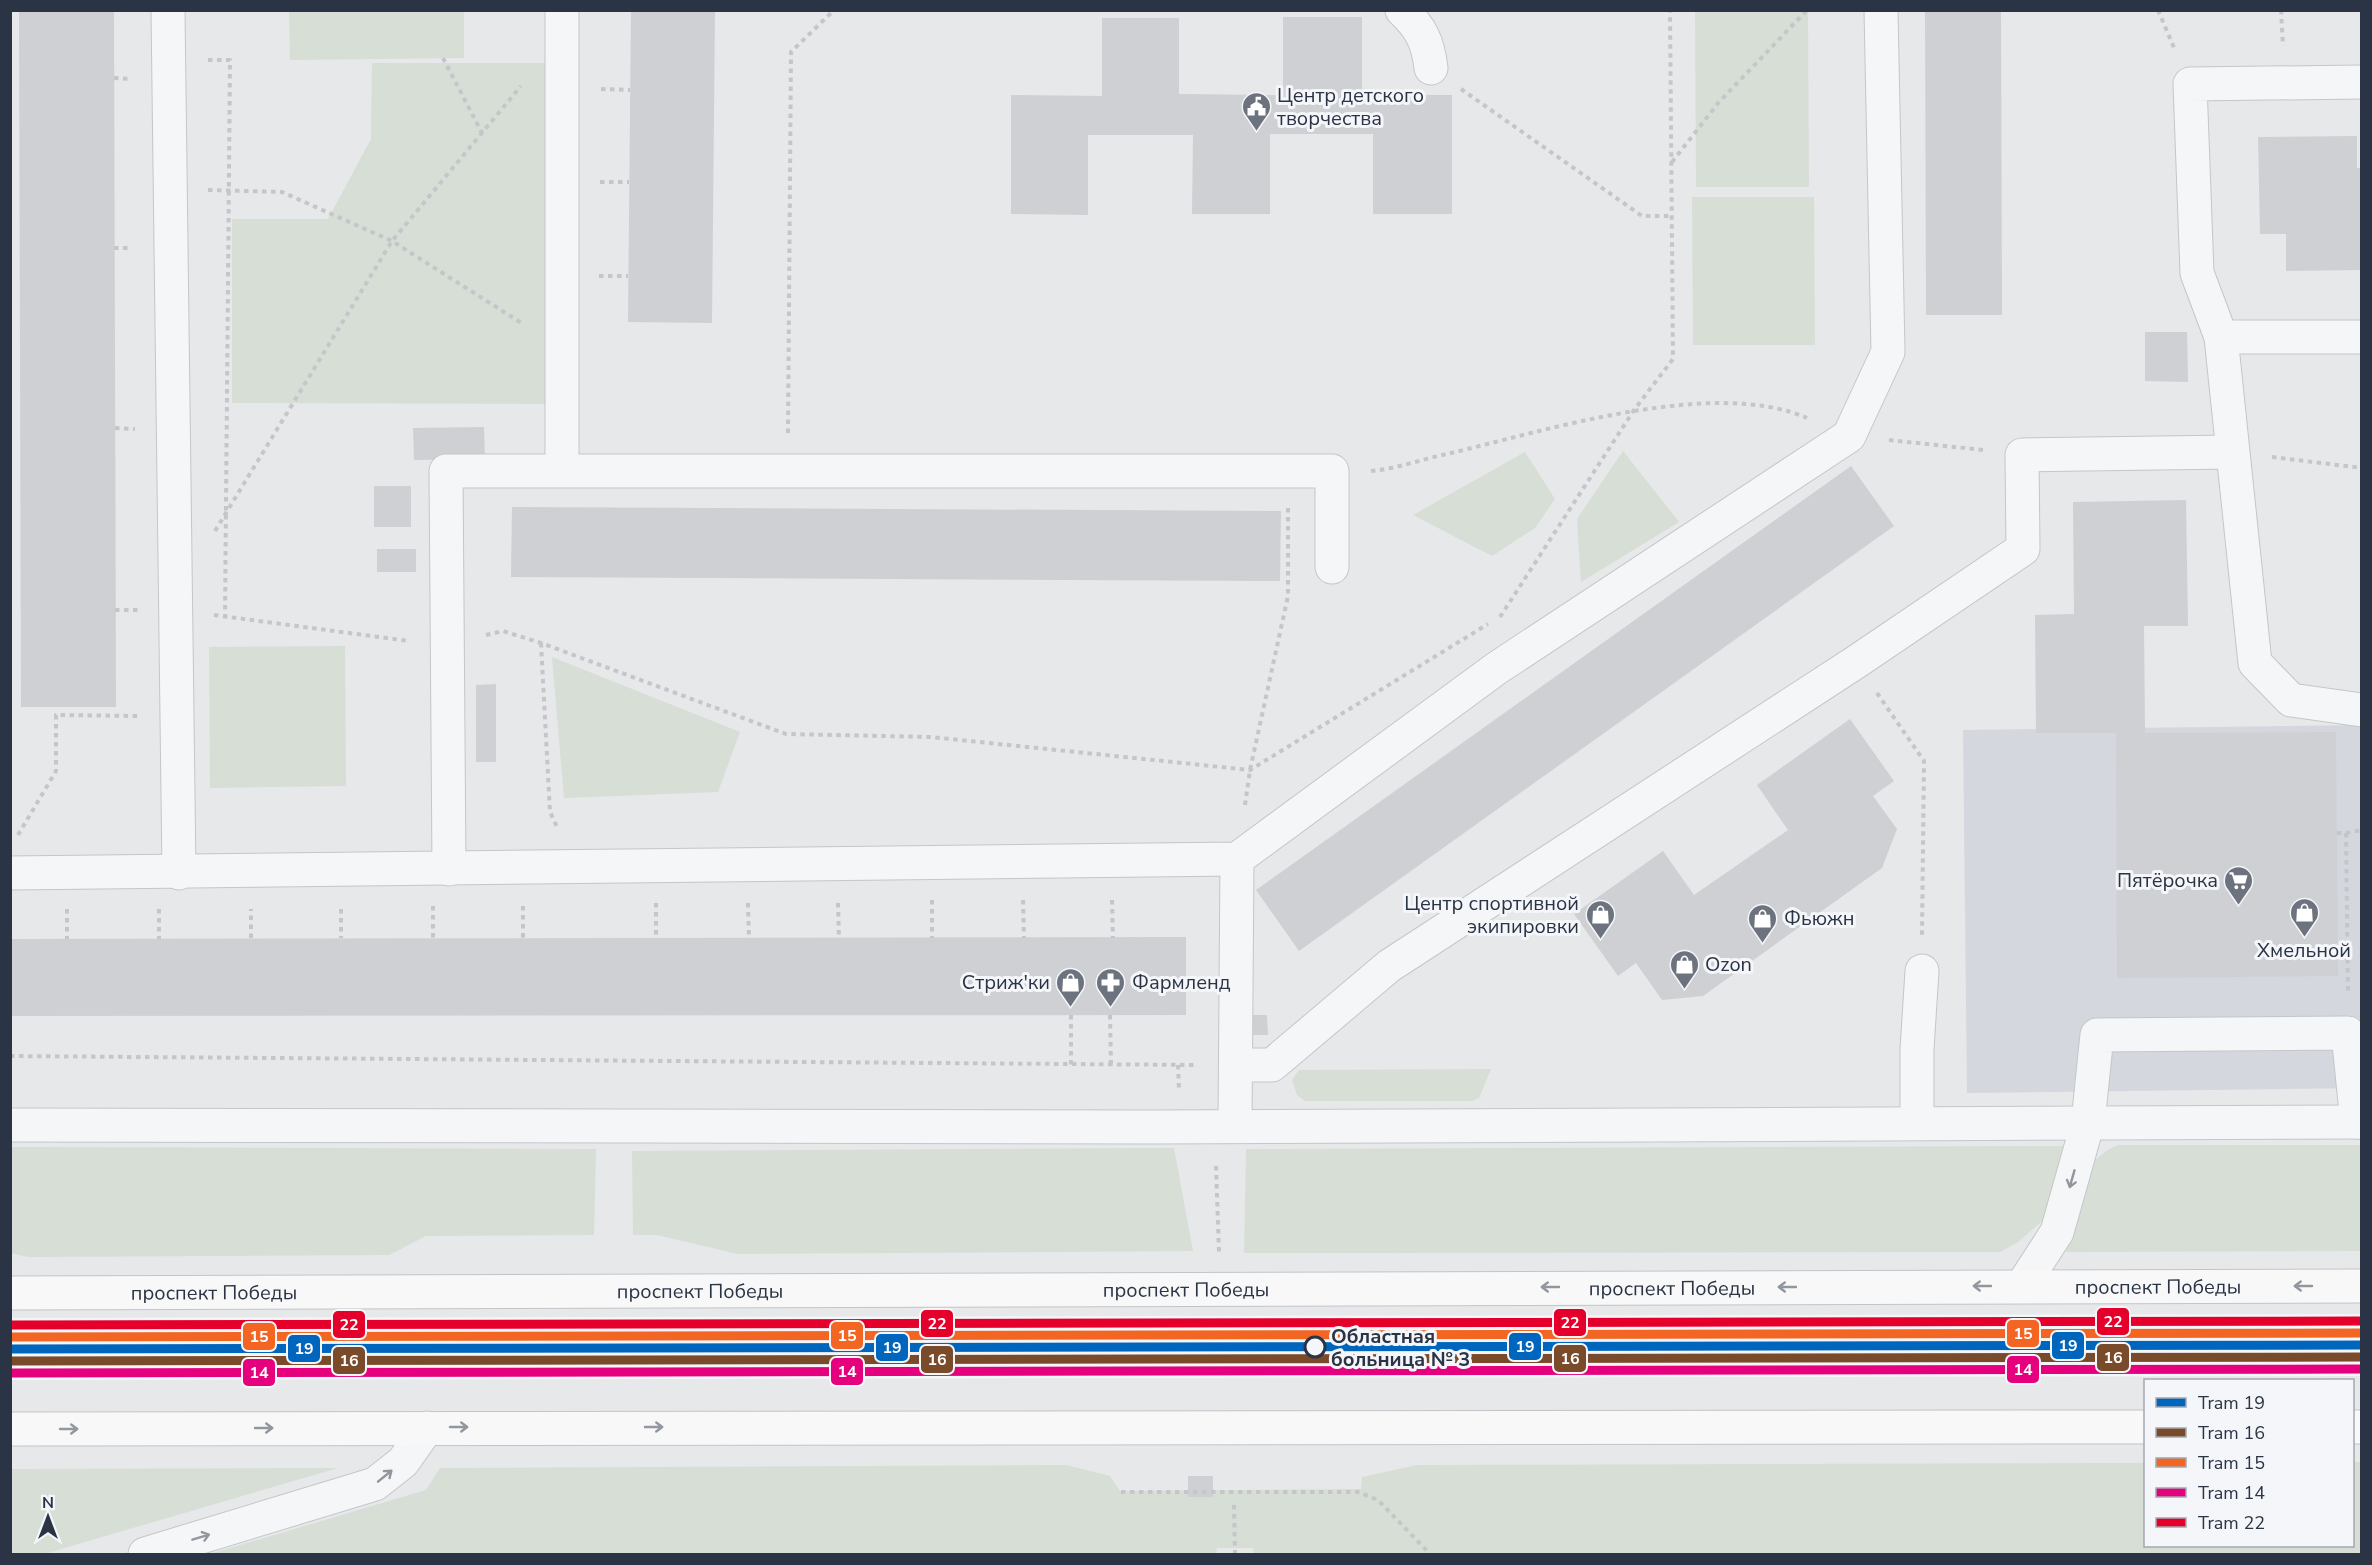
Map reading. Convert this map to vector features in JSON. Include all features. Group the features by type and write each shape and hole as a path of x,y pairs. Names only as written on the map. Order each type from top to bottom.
{"main road":[{"name":"проспект Победы","path":"10,1293 2361,1286"},
{"path":"10,1429 2144,1427"}],"street":[{"path":"168,10 179,873"},
{"path":"1402,10 1418,25 1428,45 1431,68"},
{"path":"10,873 179,873 1237,859 1497,668 1849,436 1888,352 1881,10"},
{"path":"562,24 562,470"},
{"path":"2361,82 2190,84 2197,273 2221,337 2255,663 2291,700 2361,710"},
{"path":"2221,337 2361,337"},
{"path":"1236,1065 1272,1065 1389,966 1856,662 2023,549 2022,455 2232,452"},
{"path":"449,869 446,471 1332,471 1332,567"},
{"path":"1235,1125 1237,859"},
{"path":"1917,1122 1917,1049 1922,971"},
{"path":"10,1125 1235,1125 1917,1122 2088,1122 2359,1122 2348,1033 2097,1035 2088,1122 2057,1232 2022,1286"},
{"path":"145,1554 375,1484 403,1462 427,1428"}],"path":[{"path":"788,471 791,52 834,10"},
{"path":"1495,626 1634,410 1673,360 1670,10"},
{"path":"1671,163 1719,102 1807,10"},
{"path":"210,541 225,512 392,241 482,133 562,24"},
{"path":"443,58 482,133"},
{"path":"225,616 230,60"},
{"path":"1431,68 1642,216 1671,216"},
{"path":"170,189 282,192 392,241 562,349"},
{"path":"1332,471 1375,471 1634,410 1716,404 1784,408 1849,436 2022,455"},
{"path":"2232,452 2361,468"},
{"path":"1237,859 1250,770 1288,596 1288,471"},
{"path":"175,609 448,646"},
{"path":"504,631 786,734 931,737 1250,770 1501,616"},
{"path":"541,643 550,812"},
{"path":"1856,662 1924,761 1922,971"},
{"path":"67,707 67,715"},
{"path":"16,839 56,771 56,715 177,716"},
{"path":"2337,833 2361,830"},
{"path":"2346,833 2348,992"},
{"path":"1071,1015 1071,1065"},
{"path":"1110,1015 1111,1065"},
{"path":"10,1056 1236,1065"},
{"path":"1216,1162 1216,1209"},
{"path":"1121,1492 1358,1492 1378,1500 1430,1554"},
{"path":"1234,1505 1235,1554"}],"shaded area":[{"path":"289,11 464,11 464,58 290,60"},
{"path":"1695,11 1808,11 1809,187 1696,187"},
{"path":"372,63 560,63 560,404 232,403 232,219 328,219 371,139"},
{"path":"1692,197 1814,197 1815,345 1693,345"},
{"path":"1623,451 1679,522 1581,582 1577,519"},
{"path":"1525,452 1555,499 1535,528 1492,556 1413,515"},
{"path":"345,646 346,786 210,788 209,647"},
{"path":"552,657 740,732 718,792 564,798"},
{"path":"2361,725 2361,1088 1967,1093 1963,730"},
{"path":"1491,1069 1479,1098 1472,1101 1305,1101 1297,1095 1292,1080 1299,1070"},
{"path":"2118,1145 2361,1145 2361,1251 2066,1252 2088,1166 2106,1151"},
{"path":"2064,1146 2046,1218 2018,1242 2000,1252 1244,1253 1246,1149"},
{"path":"11,1147 596,1149 594,1235 426,1236 389,1255 28,1257 11,1253"},
{"path":"1174,1148 1193,1251 738,1254 657,1235 633,1235 632,1151"},
{"path":"2354,1462 2362,1462 2361,1554 1254,1554 1253,1548 1217,1548 1216,1554 210,1554 426,1490 440,1468 1066,1465 1110,1476 1120,1491 1361,1489 1362,1477 1417,1465 2144,1463 2144,1547 2354,1547"},
{"path":"338,1468 44,1554 11,1554 11,1469"}],"building":[{"path":"19,10 114,10 116,707 21,707"},
{"path":"631,10 715,10 712,323 628,322"},
{"path":"1925,10 2001,10 2002,315 1926,315"},
{"path":"1283,17 1362,17 1362,95 1452,95 1452,214 1373,214 1373,134 1270,134 1270,214 1192,214 1193,135 1088,135 1088,215 1011,214 1011,95 1102,96 1102,18 1179,18 1179,94 1283,95"},
{"path":"2357,136 2357,168 2362,168 2362,270 2286,271 2286,234 2260,234 2258,137"},
{"path":"2145,332 2187,332 2188,382 2145,381"},
{"path":"484,427 485,459 414,460 413,428"},
{"path":"1851,466 1894,526 1299,951 1256,890"},
{"path":"374,486 411,486 411,527 374,527"},
{"path":"2186,500 2188,626 2144,626 2145,733 2336,732 2338,976 2117,978 2116,733 2036,733 2035,615 2074,614 2073,502"},
{"path":"512,507 1281,511 1280,581 511,577"},
{"path":"377,549 416,549 416,572 377,572"},
{"path":"496,684 496,762 476,762 476,685"},
{"path":"1850,719 1894,781 1873,796 1897,829 1882,868 1703,996 1662,1000 1636,963 1618,976 1574,914 1663,851 1694,895 1788,830 1757,785"},
{"path":"1186,937 1186,1015 10,1016 10,939"},
{"path":"1244,1015 1267,1015 1268,1035 1244,1035"},
{"path":"1188,1476 1213,1476 1213,1497 1188,1497"}],"tram line":[{"name":"22","path":"10,1325 2362,1321"},
{"name":"15","path":"10,1337 2362,1333"},
{"name":"19","path":"10,1349 2362,1345"},
{"name":"16","path":"10,1361 2362,1357"},
{"name":"14","path":"10,1373 2362,1369"}],"place":[{"name":"Центр детского творчества","path":"1256,132"},
{"name":"Пятёрочка","path":"2239,906"},
{"name":"Хмельной","path":"2304,938"},
{"name":"Центр спортивной экипировки","path":"1600,940"},
{"name":"Фьюжн","path":"1763,944"},
{"name":"Ozon","path":"1684,990"},
{"name":"Стриж'ки","path":"1071,1008"},
{"name":"Фармленд","path":"1111,1008"},
{"name":"Областная больница № 3","path":"1315,1347"}]}
